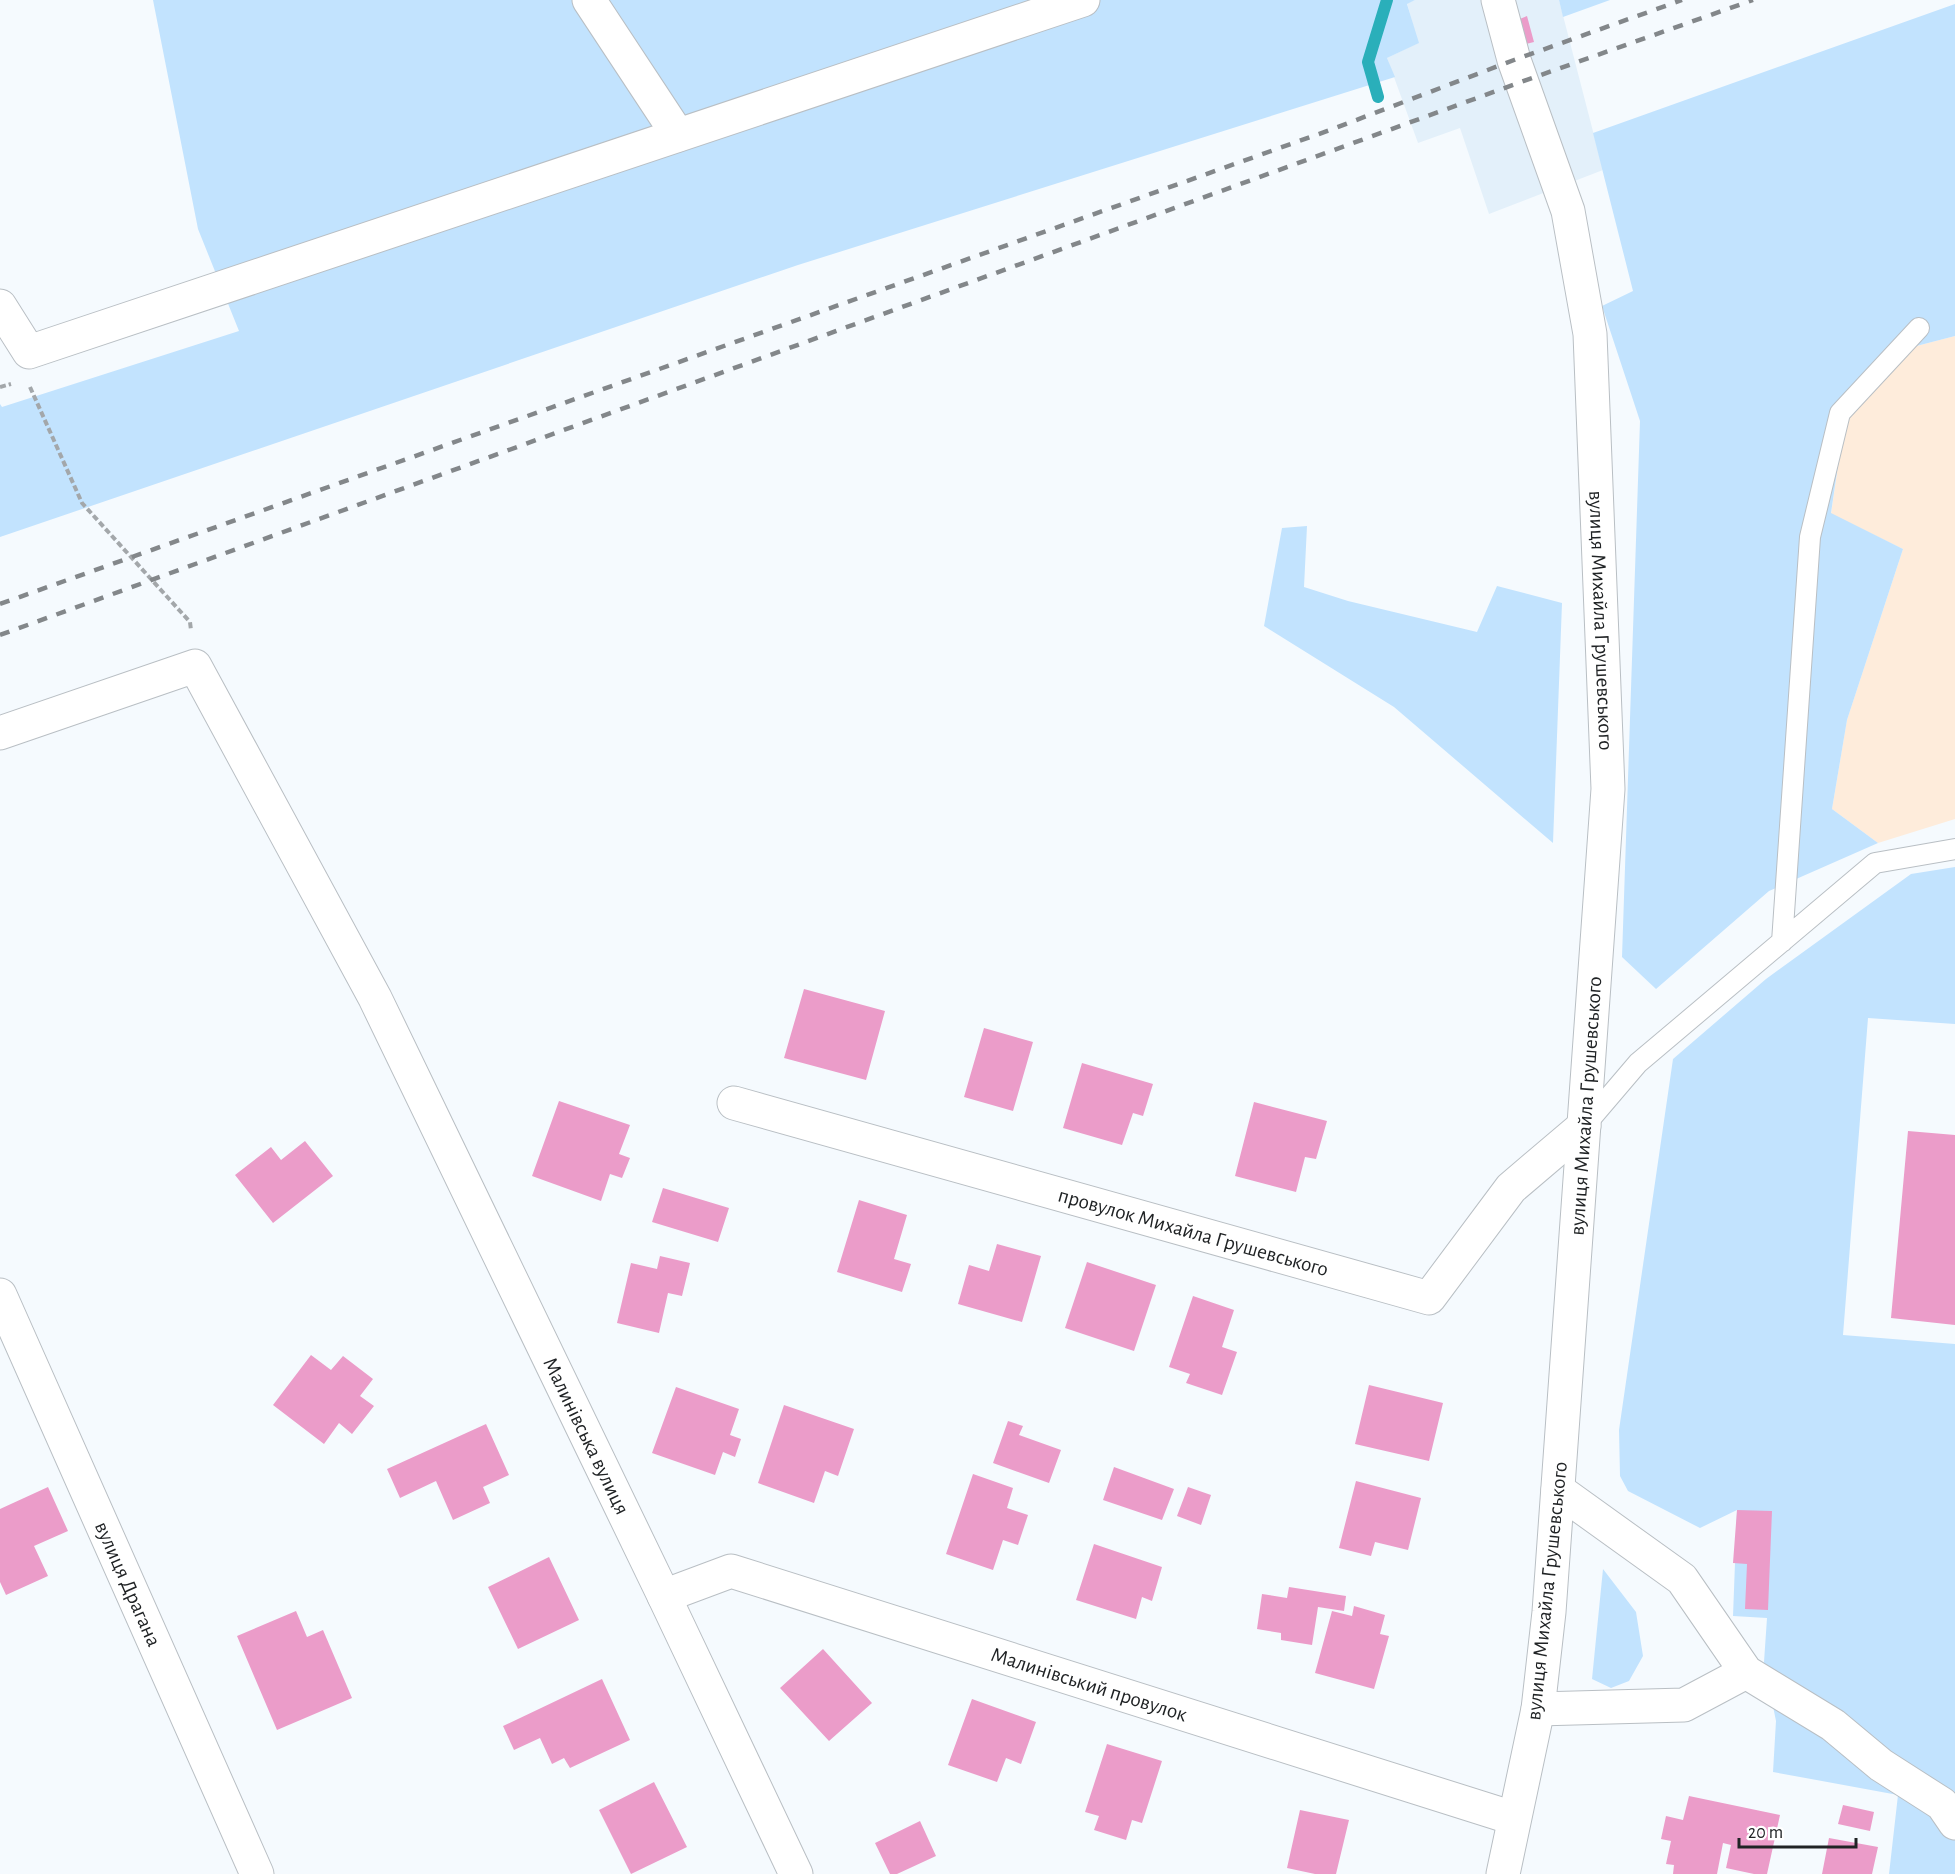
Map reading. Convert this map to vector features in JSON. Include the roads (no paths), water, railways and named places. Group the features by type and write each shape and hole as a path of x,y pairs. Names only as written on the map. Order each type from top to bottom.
{"street":[{"path":"589,0 678,135"},
{"path":"0,306 27,365 678,135 1083,0"},
{"name":"вулиця Михайла Грушевського","path":"1498,0 1521,82 1568,211 1590,334 1608,789 1549,1612 1538,1709 1503,1874"},
{"name":"Малинівська вулиця","path":"0,733 195,666 375,998 796,1874"},
{"name":"провулок Михайла Грушевського","path":"734,1103 1429,1298 1511,1188 1584,1126"},
{"name":"вулиця Драгана","path":"0,1295 257,1874"},
{"path":"1558,1490 1682,1579 1746,1672 1833,1725 1881,1765 1942,1804 1955,1823"},
{"name":"Малинівський провулок","path":"664,1596 731,1571 1514,1818"},
{"path":"1538,1709 1684,1705 1746,1672"}],"lane":[{"path":"1782,942 1810,537 1840,413 1919,328"},
{"path":"1584,1126 1638,1063 1875,863 1955,849"}],"waterway":[{"path":"1378,97 1368,62 1387,0"}],"railway":[{"path":"0,604 1330,130 1514,60 1682,0"},
{"path":"0,635 1521,82 1753,0"}]}
